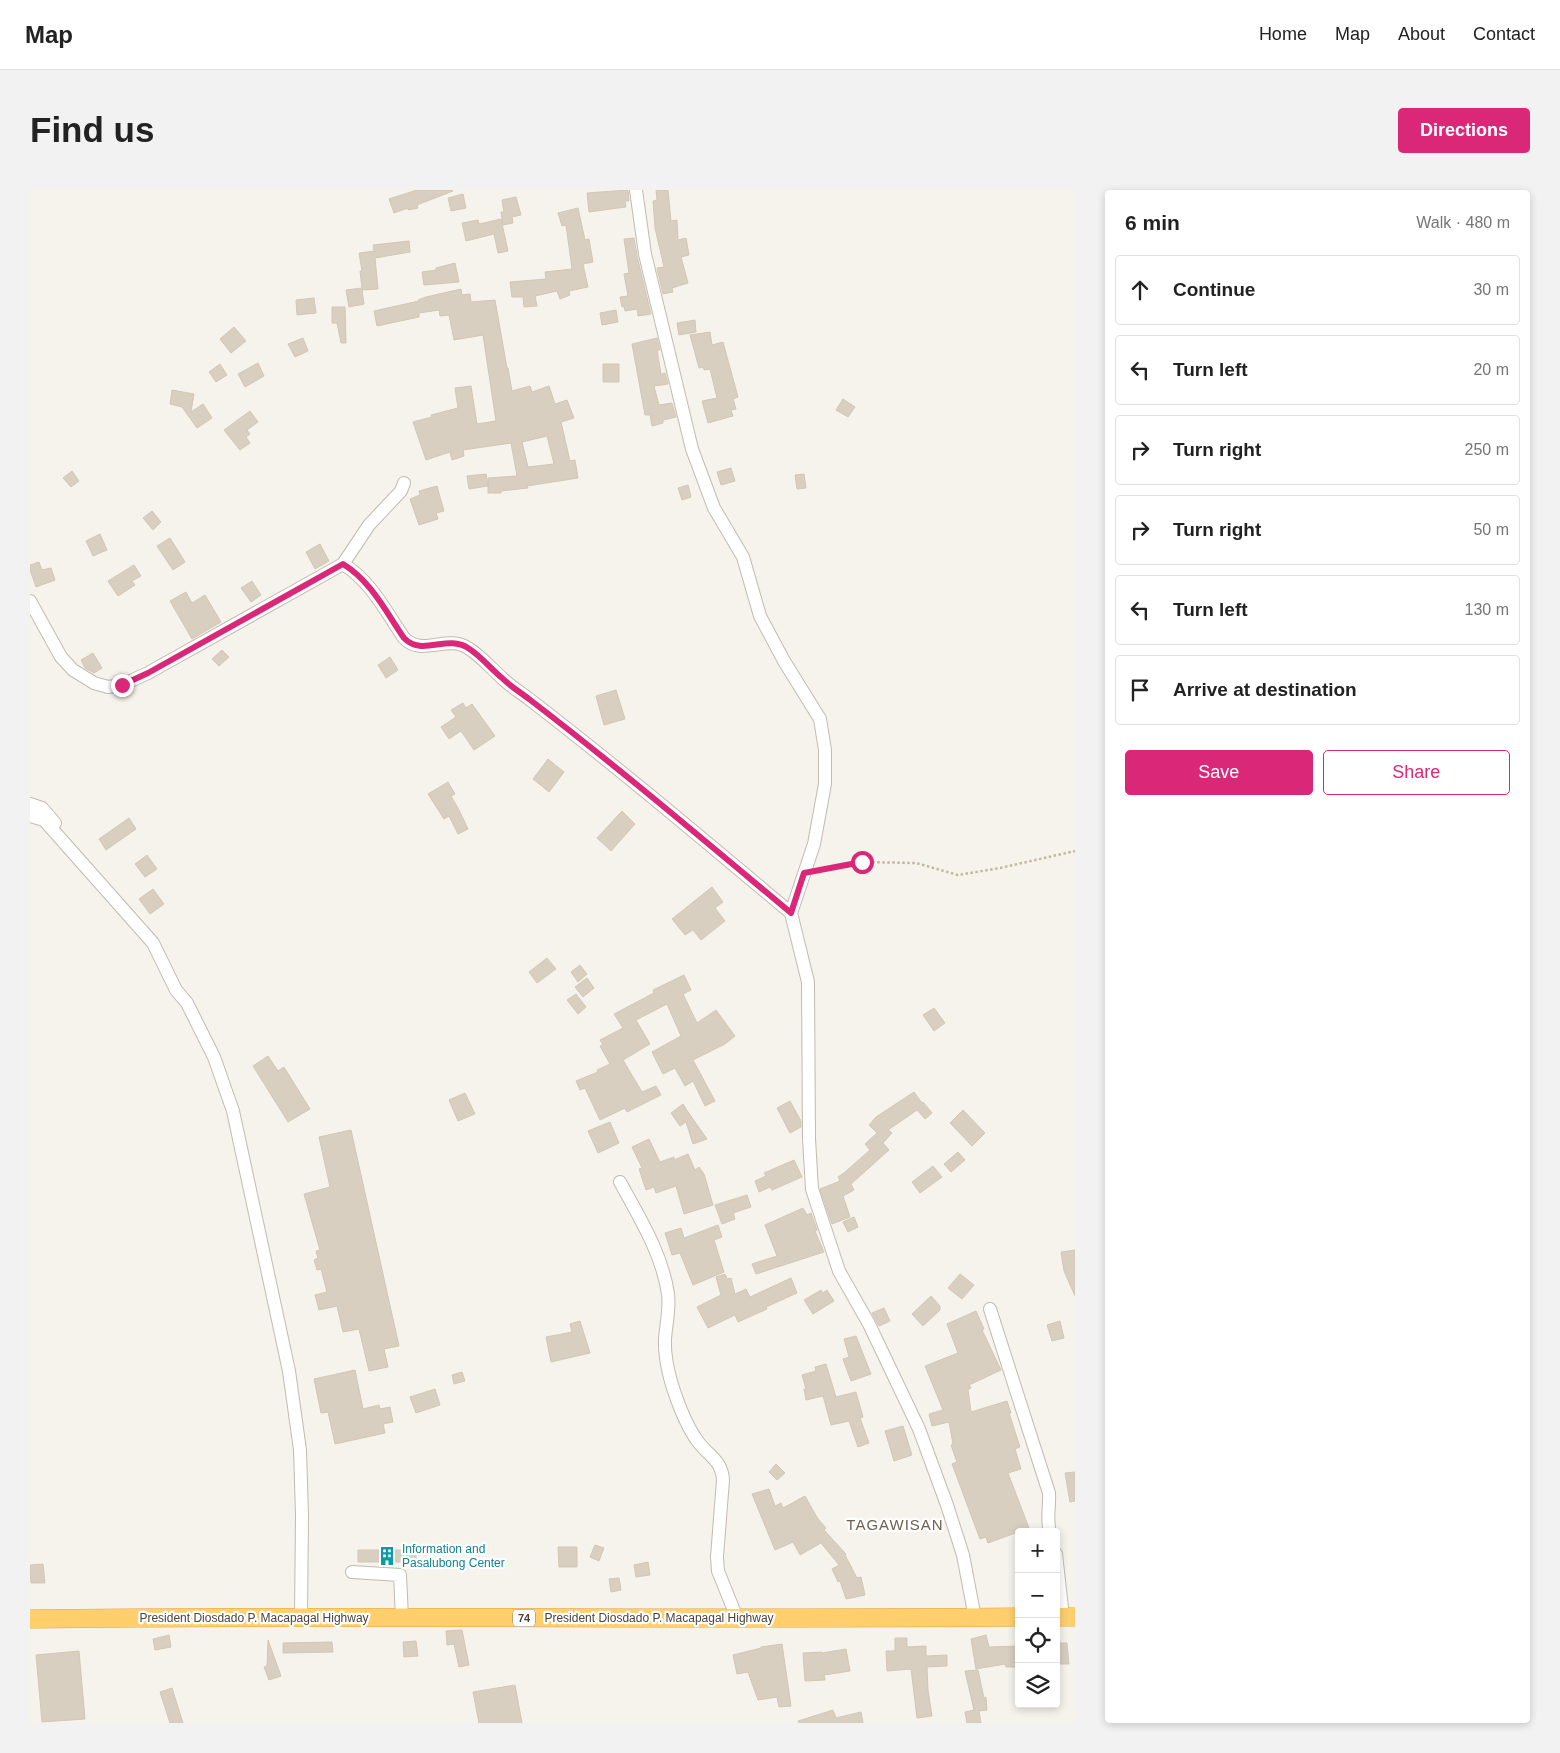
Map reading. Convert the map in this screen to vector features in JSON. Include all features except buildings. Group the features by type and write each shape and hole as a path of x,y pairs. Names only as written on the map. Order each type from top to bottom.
{"highway":[{"name":"President Diosdado P. Macapagal Highway","path":"30,1619 1015,1617"}],"street":[{"path":"636,190 645,254 692,449 714,508 744,557 760,616 784,661 820,719 825,750 825,784 814,844 791,913 808,982 809,1139 812,1189 839,1272 869,1324 919,1429 947,1504 963,1555 975,1618"},
{"path":"30,601 61,657 73,670 94,683 108,687 122,685 148,673 343,564 369,526 402,491 404,483"},
{"path":"343,564 356,572 367,584 409,643 416,646 426,646 452,642 468,648 503,679 603,756 791,913"},
{"path":"30,804 42,808 49,815 64,842"},
{"path":"30,816 44,820 153,943 176,990 187,1003 214,1057 233,1111 289,1371 300,1450 302,1515 301,1617"},
{"path":"620,1182 644,1226 662,1267 668,1295 665,1355 678,1403 692,1432 723,1470 717,1557 718,1571 737,1618"},
{"path":"990,1308 1027,1430 1046,1484 1050,1506 1049,1528"},
{"path":"352,1572 400,1575 402,1618"},
{"path":"1059,1573 1065,1617"}],"path":[{"path":"804,873 862,862 916,863 958,875 1000,868 1075,851"}],"place":[{"name":"Information and Pasalubong Center","path":"387,1556"}],"district":[{"name":"TAGAWISAN","path":"895,1525"}],"route":[{"path":"122,685 148,673 343,564 356,572 367,584 409,643 416,646 426,646 452,642 468,648 503,679 603,756 791,913 804,873 862,862"}]}
